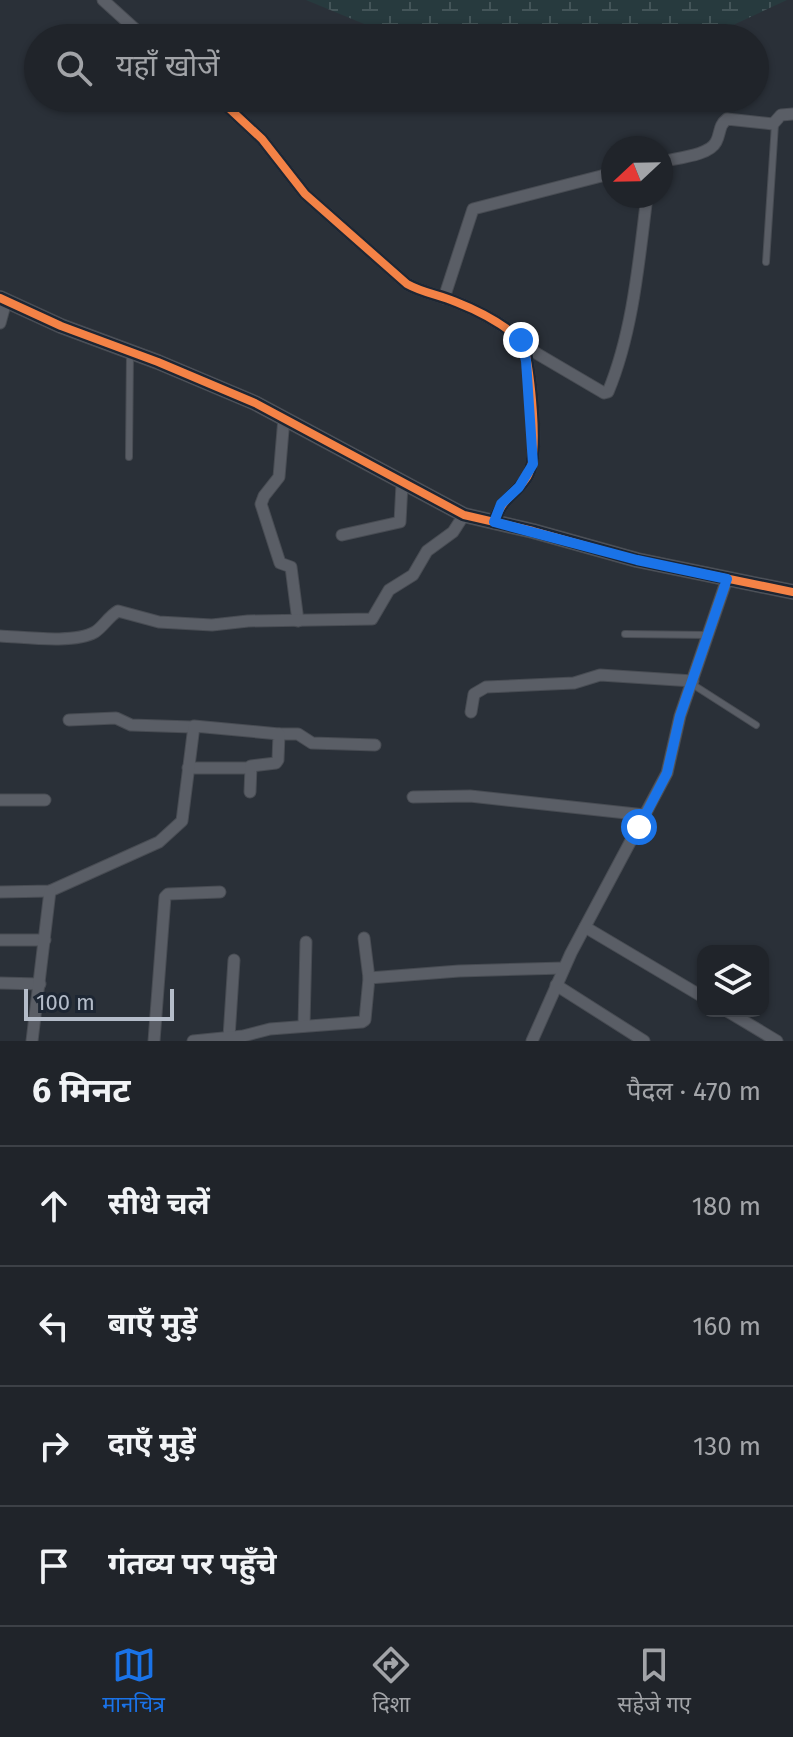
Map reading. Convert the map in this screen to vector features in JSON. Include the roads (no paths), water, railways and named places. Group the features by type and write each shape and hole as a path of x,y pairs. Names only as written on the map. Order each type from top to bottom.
{"street":[{"path":"103,0 130,24"},
{"path":"233,112 262,139 305,194 407,284 454,301 521,340 532,416 533,464 519,487 501,504 494,522"},
{"path":"673,159 711,148 721,124 727,119 775,124 781,115 793,114"},
{"path":"444,298 473,209 601,176"},
{"path":"524,346 604,393 608,392 632,298 645,208"},
{"path":"0,323 3,300 61,326 212,384 284,418 464,515 637,560 793,592"},
{"path":"284,418 279,477 261,504 280,563 291,567 298,621"},
{"path":"342,535 400,522 402,484"},
{"path":"0,636 63,639 96,632 108,616 118,611 159,622 212,625 248,621 372,619 389,590 413,575 427,551 456,529 464,515"},
{"path":"533,1041 564,968 667,773 680,716 727,579"},
{"path":"471,712 474,694 486,687 574,683 600,675 692,683"},
{"path":"69,720 116,718 131,725 298,734 312,743 375,745"},
{"path":"0,892 50,891 159,842 178,827 182,821 192,727"},
{"path":"250,792 250,768 253,764 277,762 279,734"},
{"path":"188,768 250,768"},
{"path":"413,797 470,796 645,815"},
{"path":"0,800 45,800"},
{"path":"32,1041 50,891"},
{"path":"154,1041 165,897 168,894 220,892"},
{"path":"585,927 697,993"},
{"path":"193,1041 365,1020 369,978 364,938"},
{"path":"0,940 45,940"},
{"path":"304,1026 306,942"},
{"path":"229,1037 234,960"},
{"path":"369,978 564,968"},
{"path":"0,983 40,984"},
{"path":"556,985 644,1041"},
{"path":"737,1017 777,1041"}],"lane":[{"path":"766,262 775,124"},
{"path":"129,457 130,352"},
{"path":"625,634 708,635"},
{"path":"692,683 756,725"}]}
